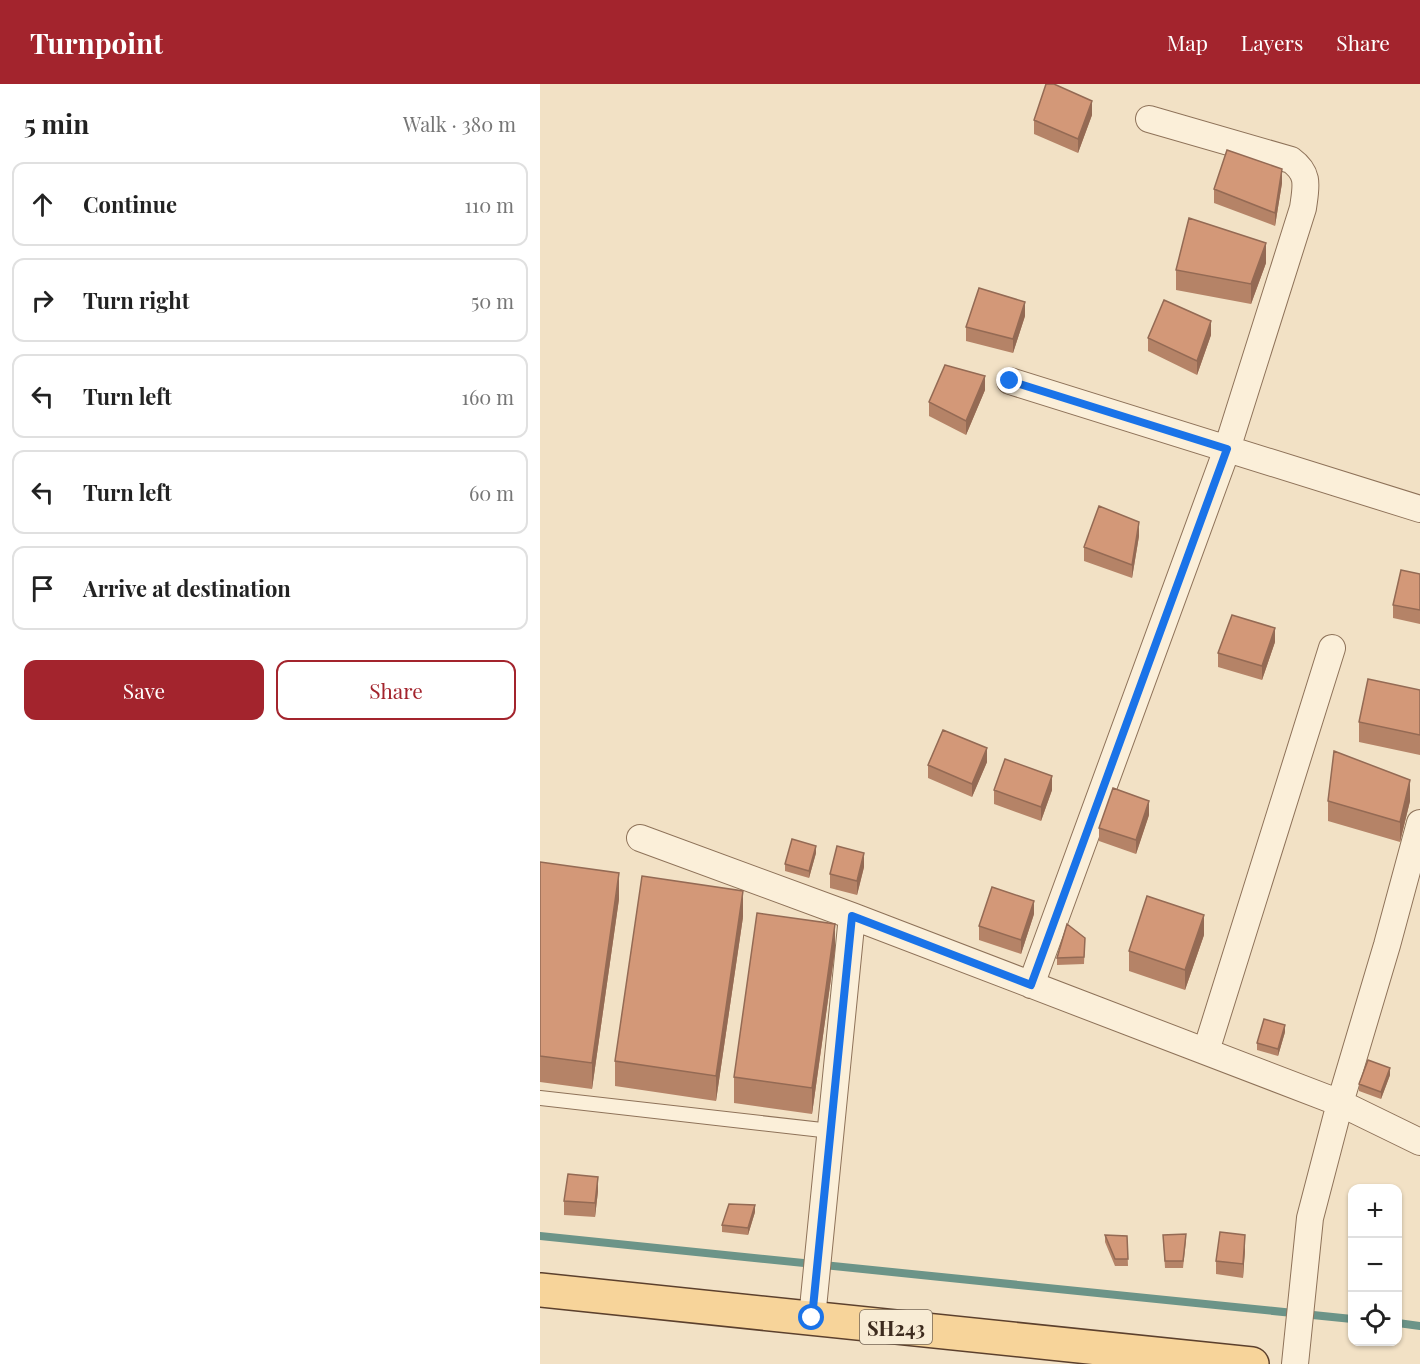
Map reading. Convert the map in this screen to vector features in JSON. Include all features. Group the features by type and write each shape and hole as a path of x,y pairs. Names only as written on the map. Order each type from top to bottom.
{"main road":[{"name":"SH243","path":"540,1290 1252,1364"}],"street":[{"path":"1031,985 1227,449 1303,208 1306,182 1302,168 1291,160 1149,119"},
{"path":"1010,381 1420,509"},
{"path":"1206,1051 1332,648"},
{"path":"1295,1364 1310,1218 1340,1103 1387,945 1420,822"},
{"path":"640,838 852,916 1340,1103 1420,1142"},
{"path":"812,1318 852,916"}],"lane":[{"path":"540,1098 831,1131"}],"building":[{"path":"1046,84 1054,84 1092,101 1078,139 1034,120"},
{"path":"1227,150 1282,169 1275,213 1214,189"},
{"path":"1189,218 1266,243 1251,284 1176,270"},
{"path":"979,288 1025,302 1013,339 966,327"},
{"path":"1164,300 1211,321 1197,361 1148,338"},
{"path":"945,365 985,376 966,421 929,402"},
{"path":"1099,506 1139,522 1132,565 1084,547"},
{"path":"1401,570 1420,574 1420,610 1393,605"},
{"path":"1232,615 1275,628 1262,666 1218,653"},
{"path":"1368,679 1420,690 1420,735 1359,722"},
{"path":"943,730 987,748 972,784 928,765"},
{"path":"1334,751 1410,780 1400,822 1328,801"},
{"path":"1005,759 1052,776 1041,807 994,790"},
{"path":"1113,788 1149,801 1136,840 1099,828"},
{"path":"792,839 816,846 809,871 785,864"},
{"path":"837,846 864,853 857,881 830,874"},
{"path":"540,862 619,873 592,1063 540,1056"},
{"path":"642,876 743,891 716,1076 615,1061"},
{"path":"992,887 1034,901 1021,940 979,926"},
{"path":"1147,896 1204,915 1185,970 1129,951"},
{"path":"757,913 835,924 812,1088 734,1077"},
{"path":"1067,924 1085,938 1084,957 1057,958"},
{"path":"1264,1019 1285,1025 1278,1049 1257,1043"},
{"path":"1368,1060 1390,1068 1381,1092 1359,1084"},
{"path":"568,1174 598,1177 595,1203 564,1201"},
{"path":"729,1204 755,1205 748,1228 722,1225"},
{"path":"1220,1232 1245,1235 1243,1264 1216,1261"},
{"path":"1186,1234 1183,1261 1165,1261 1163,1235"},
{"path":"1105,1235 1127,1236 1128,1259 1115,1259"}],"waterway":[{"path":"540,1236 1348,1319"},
{"path":"1402,1324 1420,1326"}],"route":[{"path":"812,1318 852,916 1031,985 1227,449 1010,381"}]}
